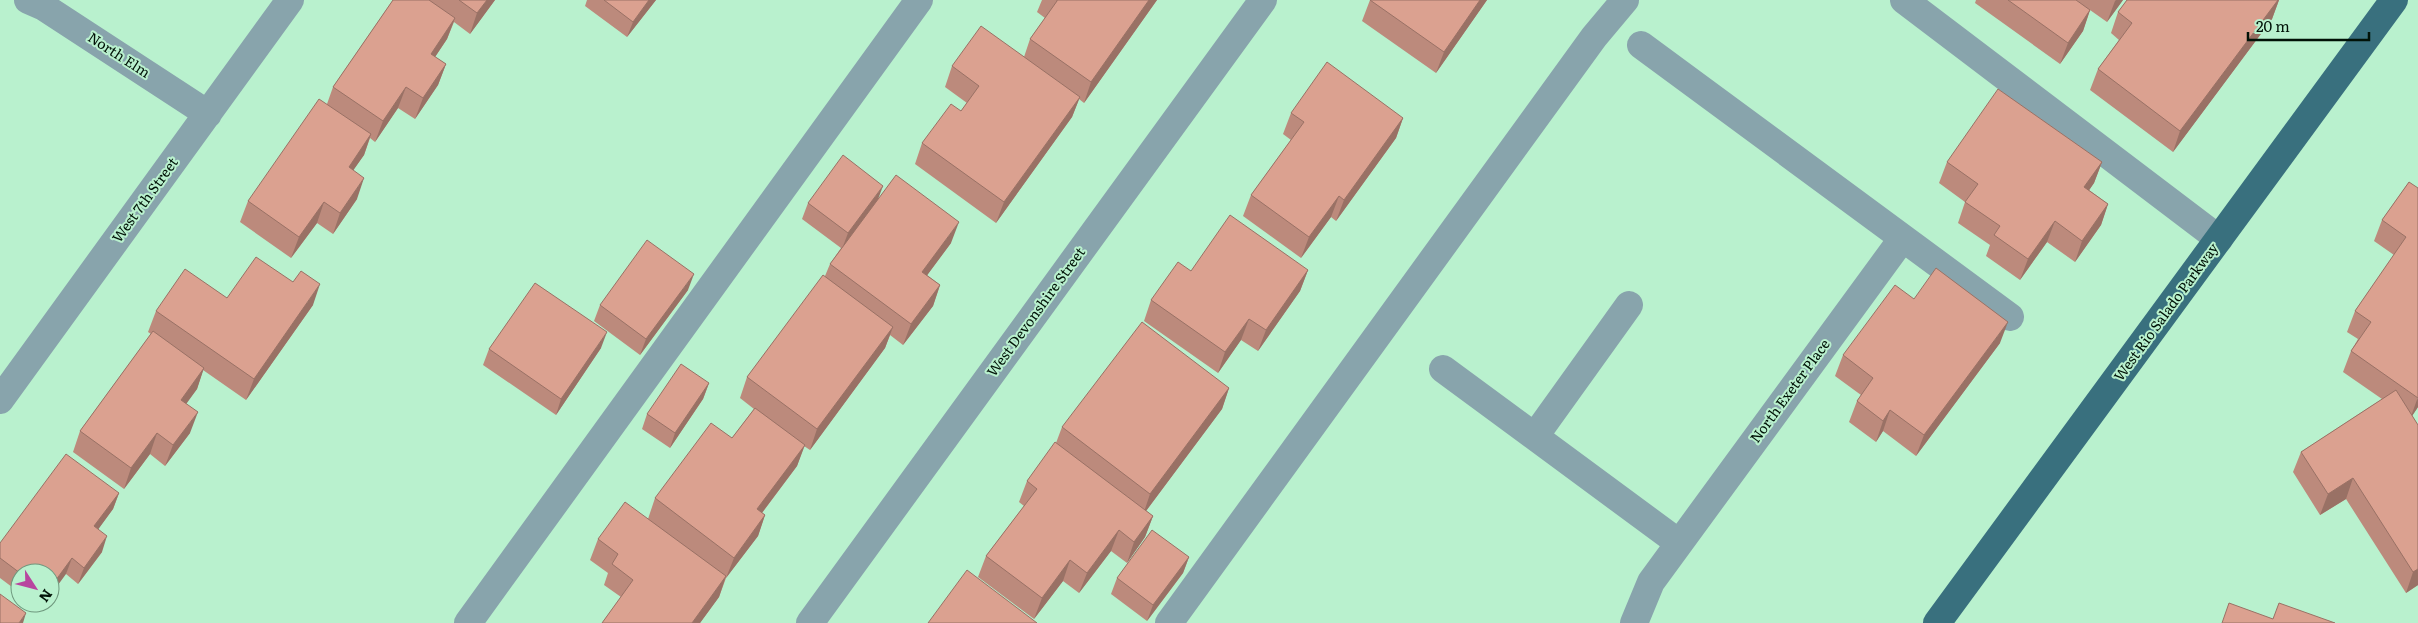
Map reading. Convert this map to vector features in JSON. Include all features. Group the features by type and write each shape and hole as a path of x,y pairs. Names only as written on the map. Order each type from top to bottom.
{"main road":[{"name":"West Rio Salado Parkway","path":"1937,623 2393,1"}],"street":[{"name":"North Elm","path":"28,0 52,12 208,114"},
{"name":"West 7th Street","path":"0,400 290,0"},
{"path":"468,623 919,0"},
{"name":"West Devonshire Street","path":"810,623 1263,0"},
{"path":"1169,623 1594,37 1625,0"},
{"path":"1904,0 2219,239"},
{"path":"1642,45 2010,317"},
{"name":"North Exeter Place","path":"1634,623 1651,582 1902,239"},
{"path":"1535,436 1629,305"},
{"path":"1443,369 1679,543"}],"building":[{"path":"393,0 429,0 455,18 431,54 446,64 423,98 406,87 383,121 333,87"},
{"path":"459,0 487,0 477,13"},
{"path":"604,0 649,0 633,22"},
{"path":"1057,0 1149,0 1091,82 1030,39"},
{"path":"1370,0 1480,0 1444,52"},
{"path":"2008,0 2076,0 2090,10 2068,43"},
{"path":"2127,0 2278,0 2180,131 2098,69 2132,23 2118,12"},
{"path":"981,26 1080,97 1004,202 922,143 951,104 961,111 979,86 952,66"},
{"path":"1327,62 1403,118 1344,200 1339,196 1309,237 1251,195 1304,122 1291,113"},
{"path":"1998,89 2102,162 2084,187 2108,204 2082,241 2055,221 2028,259 1994,235 2000,226 1965,202 1978,184 1947,162"},
{"path":"319,99 371,134 349,167 364,178 340,213 324,202 299,237 248,201"},
{"path":"843,155 883,186 848,233 808,203"},
{"path":"896,175 959,222 922,272 940,285 911,324 830,264"},
{"path":"2409,182 2418,188 2418,398 2351,351 2371,322 2355,311 2406,237 2382,220"},
{"path":"1230,215 1308,270 1266,330 1249,319 1225,352 1151,300 1178,262 1191,271"},
{"path":"647,240 694,274 646,339 600,305"},
{"path":"256,257 293,282 301,271 320,284 254,379 156,311 185,269 227,298"},
{"path":"1936,268 2008,322 1924,435 1890,410 1883,421 1857,401 1873,378 1843,355 1895,285 1914,299"},
{"path":"823,275 893,327 817,429 747,377"},
{"path":"535,283 607,332 561,399 489,349"},
{"path":"1142,322 1229,388 1150,494 1062,427"},
{"path":"153,331 204,368 181,400 198,412 173,445 157,433 131,468 80,431"},
{"path":"681,364 709,383 675,433 647,414"},
{"path":"2396,390 2418,425 2418,569 2413,572 2353,478 2328,494 2301,452"},
{"path":"755,408 805,445 757,509 765,515 734,558 655,498 711,423 732,438"},
{"path":"1055,442 1153,516 1134,542 1119,530 1087,573 1070,560 1042,598 986,556 1037,489 1027,481"},
{"path":"66,454 119,493 94,526 107,536 84,568 72,558 60,574 60,563 10,563 10,566 0,558 0,543"},
{"path":"625,502 726,576 692,623 602,623 633,580 612,564 618,554 598,539"},
{"path":"1152,530 1189,557 1153,605 1117,578"},
{"path":"967,570 1037,623 928,623"},
{"path":"0,594 10,601 10,613 26,613 19,623 0,623"},
{"path":"2229,603 2273,619 2279,603 2335,623 2222,623"}]}
